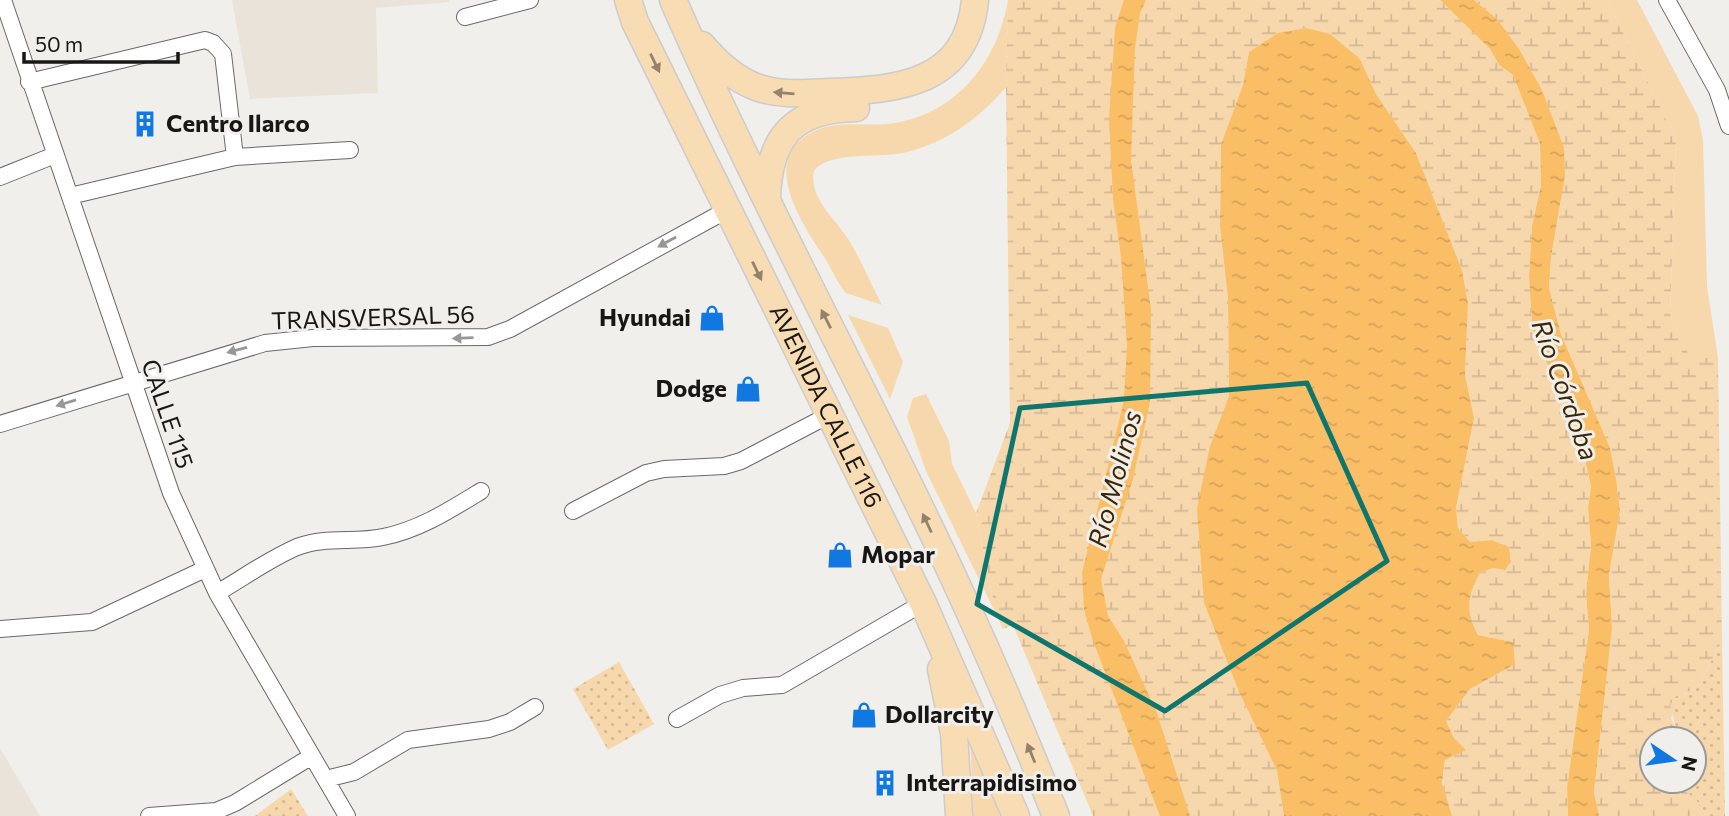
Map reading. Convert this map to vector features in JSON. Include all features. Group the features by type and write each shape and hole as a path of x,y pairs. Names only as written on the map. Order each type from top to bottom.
{"main road":[{"name":"AVENIDA CALLE 116","path":"628,0 635,22 923,603 1016,816"},
{"path":"678,12 723,68 743,81 764,89 799,94 888,90 918,81 950,59 967,32 975,0"},
{"path":"767,198 772,155 796,123 821,111 888,107 927,94 949,78 971,54 986,23 990,0"},
{"name":"AVENIDA CALLE 116","path":"678,12 920,508 1018,721 1056,816"},
{"path":"923,603 950,705 956,814"}],"street":[{"name":"CALLE 115","path":"3,0 171,494 217,593 347,816"},
{"path":"465,17 530,0"},
{"path":"1667,0 1717,90 1729,126"},
{"path":"29,82 205,40 223,54 235,157"},
{"path":"70,196 235,157 350,150"},
{"path":"0,177 55,155"},
{"name":"TRANSVERSAL 56","path":"0,424 235,350 289,339 488,337 510,329 727,209"},
{"path":"573,511 646,473 664,469 724,466 741,461 829,415"},
{"path":"217,593 298,547 323,541 381,538 434,519 481,491"},
{"path":"0,629 92,622 205,569"},
{"path":"677,719 720,695 743,688 782,685 794,680 923,603"},
{"path":"326,779 365,767 408,740 489,729 510,722 535,707"},
{"path":"149,816 216,810 235,803 312,756"}],"highlighted area":[{"path":"1307,383 1387,561 1165,711 977,604 1020,408"}],"shaded area":[{"name":"Centro Ilarco","path":"232,0 450,2 376,8 378,93 250,99"},
{"path":"0,748 40,816 0,816"}],"green space":[{"path":"1008,0 1006,87 974,119 922,148 897,154 831,160 814,171 815,191 859,257 882,305 846,293 796,208 786,172 789,156 799,141 825,127 887,124 911,119 933,111 952,99 983,66 994,45"},
{"path":"1008,0 1440,0 1490,49 1499,65 1513,75 1540,144 1541,185 1532,226 1529,277 1532,323 1578,426 1591,487 1588,508 1591,545 1586,594 1589,630 1567,787 1568,816 1452,816 1448,806 1443,777 1454,738 1446,721 1470,689 1485,680 1513,642 1478,635 1470,617 1468,603 1480,573 1493,568 1505,570 1511,562 1509,547 1492,540 1470,542 1458,528 1456,508 1474,418 1465,375 1468,303 1462,270 1416,153 1376,94 1360,59 1306,28 1279,33 1249,52 1243,85 1221,144 1220,226 1228,299 1229,396 1210,446 1204,603 1239,692 1277,771 1284,816 1093,816 1013,625 1003,629 996,614 976,513 1010,423 1006,87"},
{"path":"1474,0 1607,0 1676,139 1670,314 1690,358 1718,358 1722,642 1696,689 1682,694 1671,718 1674,725 1638,725 1638,795 1690,795 1699,803 1706,816 1599,816 1594,792 1612,628 1609,575 1620,511 1616,478 1610,448 1561,334 1549,288 1551,257 1561,201 1542,90 1497,19"},
{"path":"1607,0 1637,0 1698,116 1703,140 1707,286 1718,358 1690,359 1670,314 1676,139"},
{"path":"848,315 888,328 903,362 890,399"},
{"path":"926,394 949,441 952,464 976,513 996,614 926,471 907,417 913,398"},
{"path":"1722,642 1725,816 1706,816 1699,803 1690,795 1708,795 1708,725 1675,725 1670,705 1675,697 1696,689"},
{"path":"619,662 654,724 608,750 573,689"},
{"path":"970,731 1006,816 973,816"},
{"path":"291,789 308,816 255,816"}],"water":[{"name":"Río Molinos","path":"1124,0 1146,0 1140,13 1135,48 1131,160 1151,310 1150,402 1133,479 1101,579 1108,616 1124,641 1157,713 1190,816 1160,816 1092,638 1084,609 1082,573 1124,400 1127,344 1121,257 1113,199 1109,119 1115,28"},
{"name":"Río Córdoba","path":"1440,0 1474,0 1497,19 1519,49 1542,90 1564,148 1565,176 1551,257 1549,288 1561,334 1610,448 1620,511 1609,575 1612,628 1594,792 1599,816 1568,816 1567,787 1589,630 1586,594 1591,545 1588,508 1591,487 1578,426 1537,343 1532,323 1529,277 1532,226 1541,185 1540,144 1513,75 1499,65 1490,49"},
{"path":"1306,28 1330,34 1360,59 1376,94 1416,153 1462,270 1468,303 1465,375 1474,418 1456,508 1458,528 1470,542 1492,540 1509,547 1511,562 1505,570 1493,568 1480,573 1472,589 1469,611 1478,635 1513,642 1515,664 1470,689 1446,721 1454,738 1466,750 1445,760 1442,783 1452,816 1284,816 1277,771 1239,692 1204,603 1197,508 1210,446 1229,396 1228,299 1220,226 1221,144 1243,85 1249,52 1278,33"}],"place":[{"name":"Centro Ilarco","path":"145,124"},
{"name":"Hyundai","path":"712,318"},
{"name":"Dodge","path":"748,389"},
{"name":"Mopar","path":"840,555"},
{"name":"Dollarcity","path":"864,715"},
{"name":"Interrapidisimo","path":"885,783"}]}
